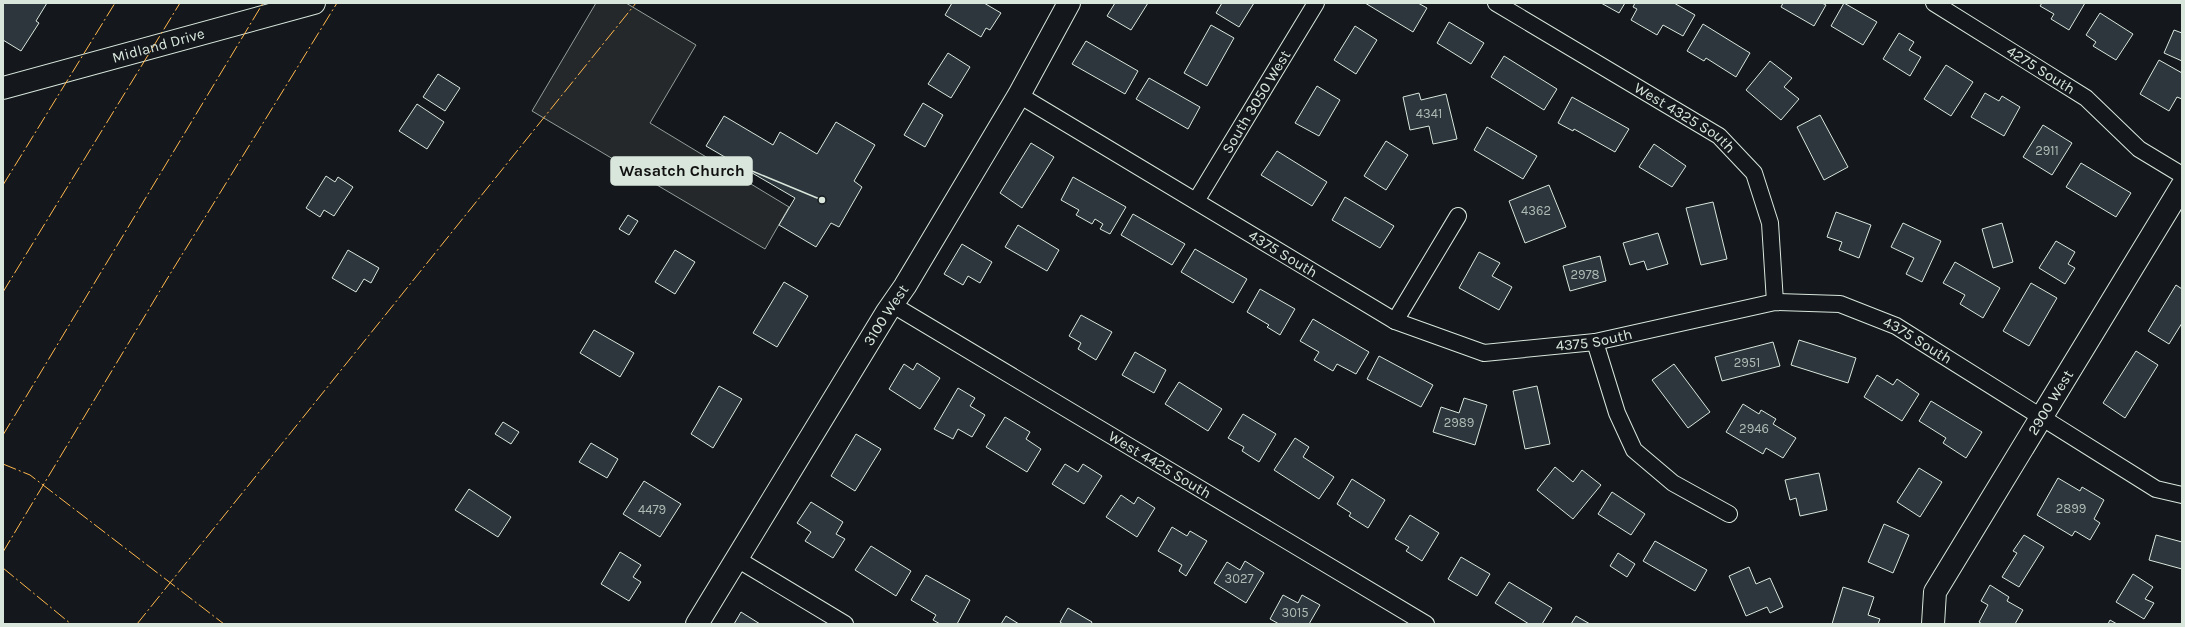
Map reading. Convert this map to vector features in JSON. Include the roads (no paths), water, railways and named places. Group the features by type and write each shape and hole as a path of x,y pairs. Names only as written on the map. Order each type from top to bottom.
{"street":[{"name":"Midland Drive","path":"3,88 314,3"},
{"name":"3100 West","path":"698,624 887,312 893,305 1019,95 1068,3"},
{"name":"South 3050 West","path":"1196,201 1316,3"},
{"name":"West 4325 South","path":"1496,3 1719,136 1754,173 1770,223 1775,302"},
{"name":"4275 South","path":"1934,3 2086,98 2139,149 2182,175"},
{"name":"4375 South","path":"1019,95 1395,321 1484,353 1595,342 1775,302 1840,304 1896,326 2156,490 2182,495"},
{"name":"2900 West","path":"1933,624 1935,592 2040,416 2182,186"},
{"path":"1395,321 1458,216"},
{"name":"West 4425 South","path":"893,305 1426,624"},
{"path":"1595,342 1617,413 1634,450 1673,483 1729,514"},
{"path":"737,559 845,624"}],"place":[{"name":"Wasatch Church","path":"822,200"}]}
